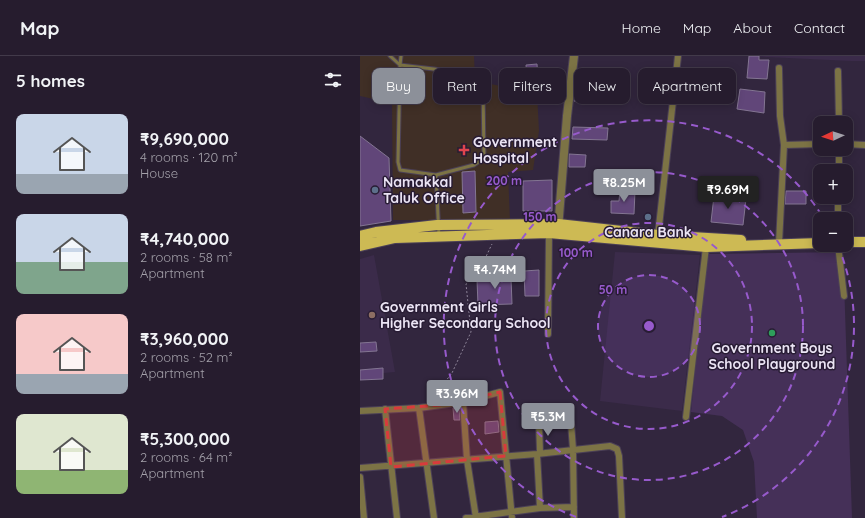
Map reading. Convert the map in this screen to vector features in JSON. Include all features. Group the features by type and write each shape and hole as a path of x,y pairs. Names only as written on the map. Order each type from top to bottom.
{"main road":[{"path":"360,236 376,232 438,224 783,243"},
{"path":"360,246 395,238 555,230 706,247 813,243"},
{"path":"853,242 865,242"}],"street":[{"path":"548,334 555,230 574,56"},
{"path":"658,235 678,56"},
{"path":"779,68 780,116 784,146 783,243"},
{"path":"838,71 839,116"},
{"path":"784,146 813,144"},
{"path":"853,144 865,145"},
{"path":"686,417 706,247"},
{"path":"839,252 844,296"},
{"path":"360,410 419,408 462,402 500,392 512,515"},
{"path":"462,402 476,517"},
{"path":"419,408 434,518"},
{"path":"385,409 397,518"},
{"path":"538,421 540,508"},
{"path":"571,423 574,518"},
{"path":"360,468 468,460 610,446 617,449 619,456 622,518"},
{"path":"360,477 364,518"},
{"path":"466,518 512,515 540,508 574,507"}],"lane":[{"path":"390,56 400,65 467,73 480,79 483,88 484,158 474,165 436,175 400,170 398,162 400,65 401,56"},
{"path":"436,175 439,236"}],"path":[{"path":"441,405 445,382 452,373 471,332 466,284 482,265 496,234"}],"highlighted area":[{"path":"500,392 506,456 391,467 385,409 441,405"}],"shaded area":[{"name":"Government Hospital","path":"360,56 474,56 474,68 433,68 433,104 491,104 491,84 499,86 499,104 538,104 539,131 533,170 508,172 510,221 393,220 392,104 425,104 425,68 372,68 372,99 360,96"},
{"path":"747,56 865,56 865,61 851,61"},
{"path":"615,252 700,255 682,411 600,401"},
{"name":"Government Boys School Playground","path":"843,252 852,518 757,518 754,462 743,430 722,416 691,412 707,254"},
{"name":"Government Girls Higher Secondary School","path":"374,255 395,372 360,375 360,259"}],"building":[{"path":"749,56 759,56 759,60 769,60 767,79 747,78"},
{"path":"537,64 537,68 526,68 526,65"},
{"path":"740,89 765,92 764,113 737,109"},
{"path":"573,127 608,128 607,140 572,139"},
{"name":"Namakkal Taluk Office","path":"360,136 389,158 391,221 360,226"},
{"path":"569,154 586,155 585,167 569,167"},
{"path":"475,171 476,212 463,213 462,172"},
{"path":"552,180 552,211 523,211 523,181"},
{"path":"620,190 635,191 634,214 611,213 611,201 619,201"},
{"path":"786,191 806,191 806,204 785,204"},
{"path":"714,196 746,199 743,225 711,222"},
{"path":"499,270 500,278 511,278 512,304 478,305 477,280 488,280 488,271"},
{"path":"539,270 539,296 525,296 524,271"},
{"path":"376,342 377,351 360,352 360,343"},
{"path":"383,368 383,379 360,380 360,370"},
{"path":"459,407 460,420 454,420 453,408"},
{"path":"498,421 499,432 485,434 485,422"}],"place":[{"name":"Government Hospital","path":"464,150"},
{"name":"Namakkal Taluk Office","path":"375,190"},
{"name":"Canara Bank","path":"648,217"},
{"name":"Government Girls Higher Secondary School","path":"372,315"},
{"name":"Government Boys School Playground","path":"772,333"}]}
